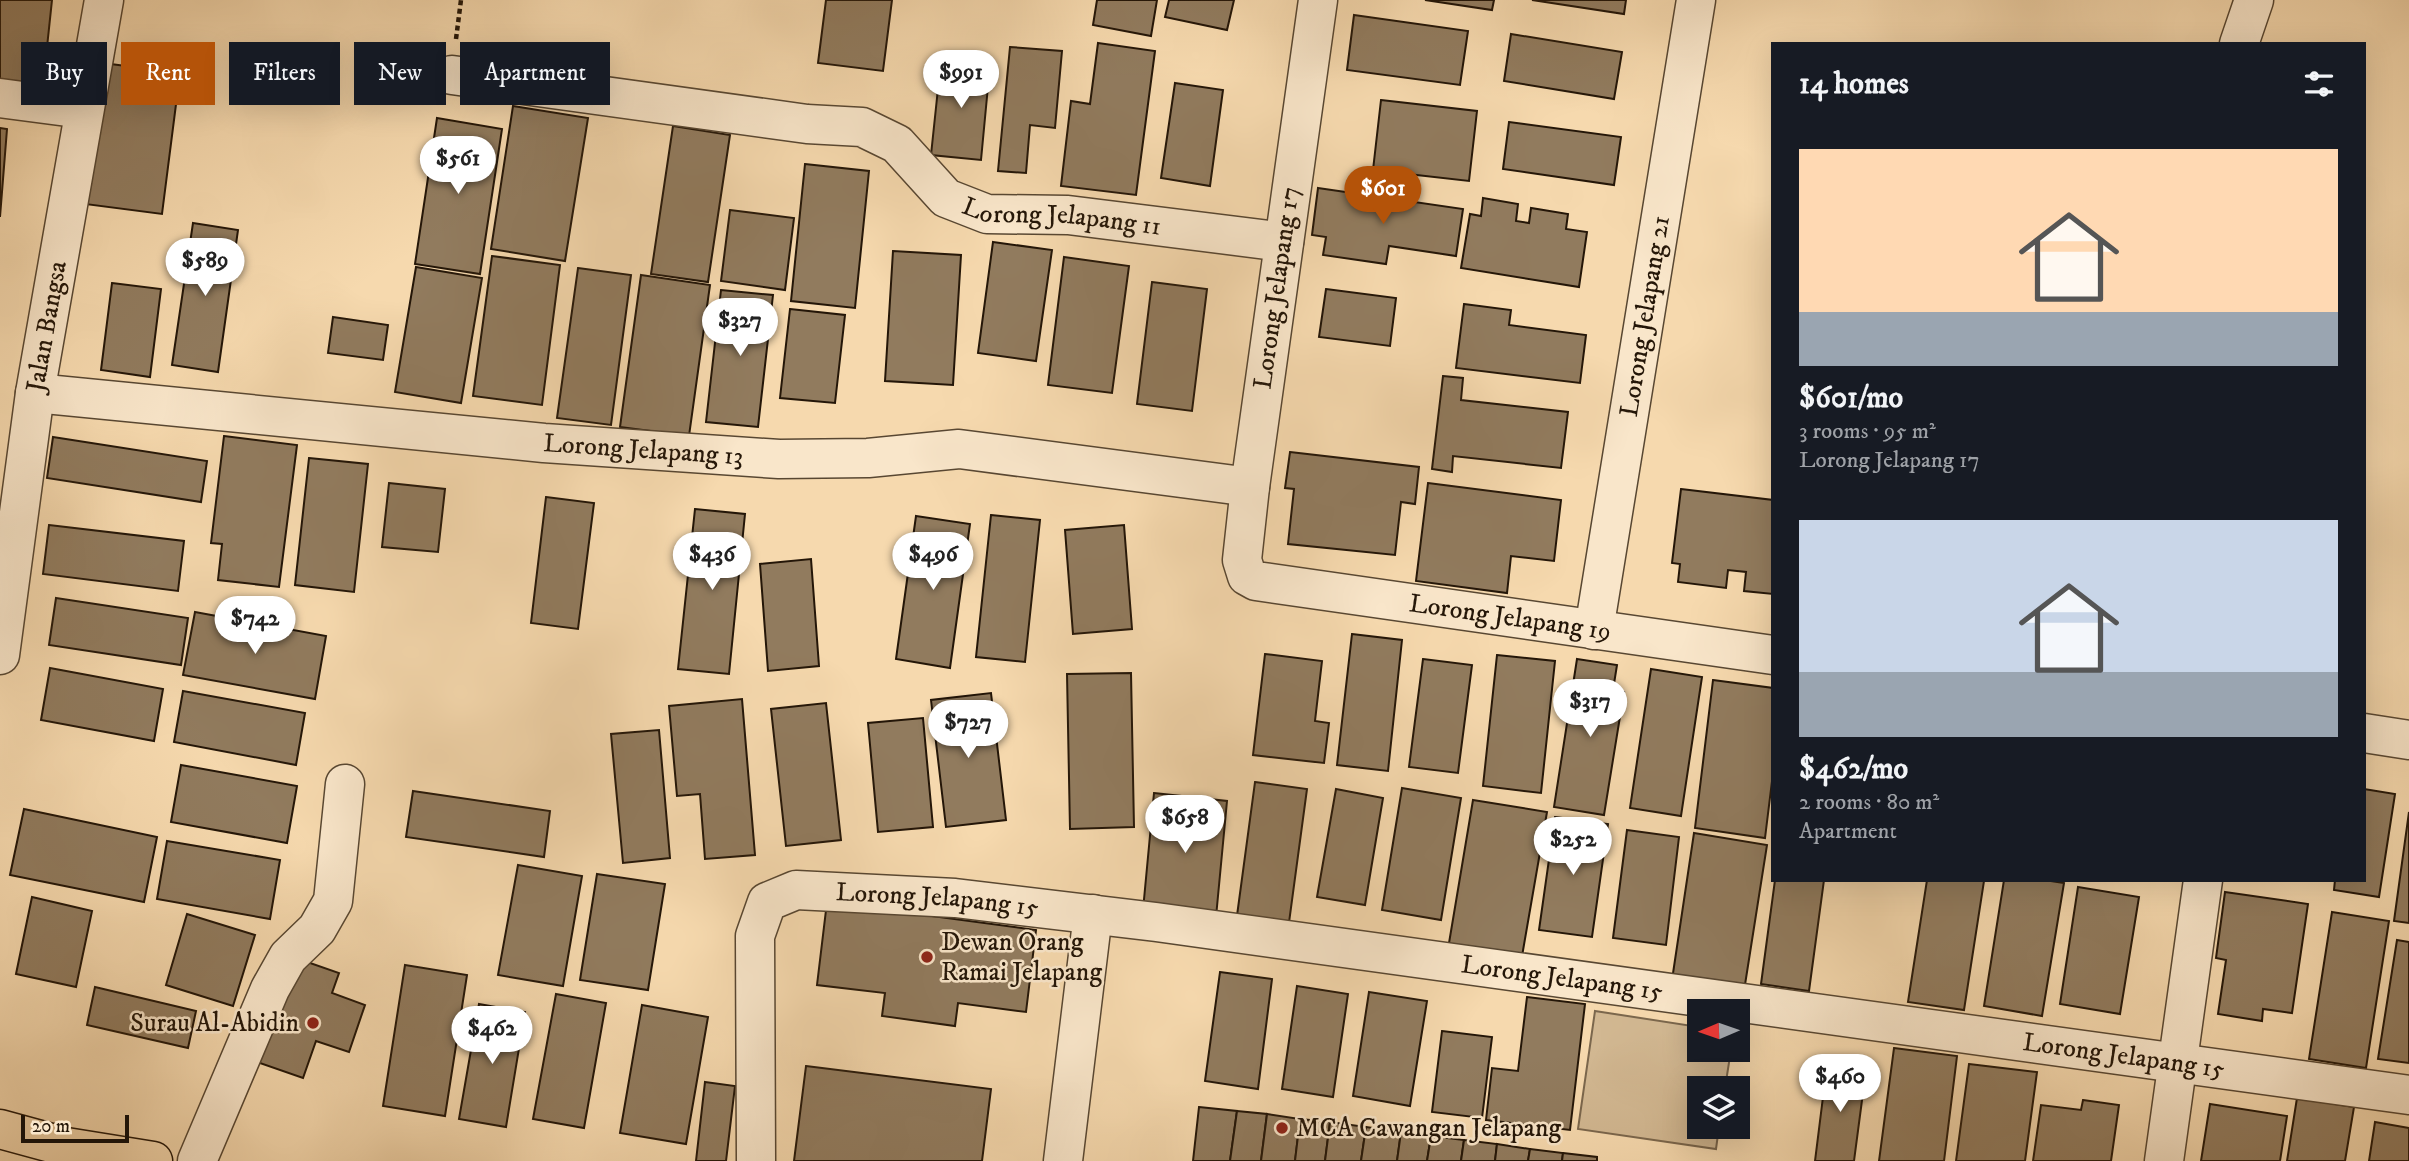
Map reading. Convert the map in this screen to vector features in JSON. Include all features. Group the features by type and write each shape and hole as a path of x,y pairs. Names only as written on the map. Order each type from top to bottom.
{"main road":[{"path":"0,1129 66,1147 153,1161"}],"street":[{"name":"Jalan Bangsa","path":"0,655 15,445 35,393 104,0"},
{"name":"Lorong Jelapang 17","path":"1247,576 1242,560 1250,486 1318,0"},
{"name":"Lorong Jelapang 21","path":"1594,630 1696,0"},
{"path":"2240,42 2253,0"},
{"name":"Lorong Jelapang 11","path":"452,75 807,124 862,127 897,144 946,198 987,214 1068,215 1283,242"},
{"path":"0,98 83,109"},
{"name":"Lorong Jelapang 13","path":"35,393 544,443 779,459 868,458 959,449 1250,486"},
{"name":"Lorong Jelapang 19","path":"1247,576 1255,582 1771,655"},
{"path":"2366,733 2409,740"},
{"path":"197,1161 270,989 288,957 317,929 333,901 345,784"},
{"path":"2164,1161 2203,882"},
{"name":"Lorong Jelapang 15","path":"756,1161 755,936 767,902 796,890 955,898 1093,914 2409,1095"},
{"path":"1063,1161 1093,914"}],"shaded area":[{"path":"1595,1011 1687,1025 1687,1062 1729,1062 1727,1076 1687,1076 1687,1139 1717,1139 1716,1149 1578,1129"}],"building":[{"path":"0,0 52,0 48,42 21,42 21,82 0,80"},
{"path":"826,0 892,0 883,71 818,63"},
{"path":"1097,0 1157,0 1151,36 1093,25"},
{"path":"1169,0 1234,0 1227,30 1165,17"},
{"path":"1425,0 1494,0 1492,10"},
{"path":"1532,0 1626,0 1624,14"},
{"path":"1354,15 1468,31 1460,85 1347,70"},
{"path":"1511,34 1622,52 1614,99 1504,81"},
{"path":"1098,43 1155,51 1136,195 1061,186 1071,101 1090,104"},
{"path":"1010,47 1062,51 1055,128 1030,125 1026,173 998,171"},
{"path":"941,60 990,65 981,160 931,155"},
{"path":"107,64 121,65 121,105 176,105 162,214 85,204 98,105 107,105"},
{"path":"1175,83 1223,90 1210,186 1161,178"},
{"path":"1381,100 1477,111 1469,181 1373,170"},
{"path":"513,106 588,118 565,261 491,249"},
{"path":"437,118 502,129 480,274 415,264"},
{"path":"1509,122 1621,137 1614,185 1503,169"},
{"path":"673,126 730,135 708,282 651,274"},
{"path":"0,128 7,129 0,217"},
{"path":"805,164 869,171 855,308 791,301"},
{"path":"1318,188 1463,209 1456,256 1389,246 1386,264 1323,255 1326,237 1312,235"},
{"path":"1483,198 1518,204 1516,221 1529,223 1531,208 1568,214 1566,229 1587,232 1579,287 1461,268 1470,214 1481,216"},
{"path":"730,210 794,218 785,290 721,281"},
{"path":"193,223 238,230 218,372 172,365"},
{"path":"993,242 1052,250 1036,361 978,353"},
{"path":"893,251 961,255 953,385 885,381"},
{"path":"492,256 560,265 542,405 473,396"},
{"path":"1064,257 1129,266 1112,393 1048,385"},
{"path":"416,267 482,278 461,403 395,392"},
{"path":"578,268 631,275 611,425 557,418"},
{"path":"641,275 710,285 689,436 620,427"},
{"path":"1152,282 1207,289 1192,411 1137,404"},
{"path":"112,283 161,289 150,377 101,370"},
{"path":"1326,289 1396,298 1390,346 1319,337"},
{"path":"721,290 773,295 758,427 706,422"},
{"path":"1464,304 1511,310 1509,325 1586,335 1580,383 1456,368"},
{"path":"790,309 845,315 835,403 780,398"},
{"path":"333,317 388,325 383,360 328,353"},
{"path":"1443,376 1463,378 1461,400 1568,412 1561,468 1453,456 1452,472 1432,469"},
{"path":"224,436 297,445 279,587 218,580 222,544 211,543"},
{"path":"53,437 207,461 201,502 47,478"},
{"path":"1290,452 1419,467 1415,504 1401,502 1395,555 1288,544 1294,489 1285,488"},
{"path":"309,458 368,464 354,592 295,585"},
{"path":"389,483 445,489 438,552 382,547"},
{"path":"1428,483 1561,500 1554,561 1511,556 1507,593 1416,581"},
{"path":"1681,489 1771,500 1771,594 1744,591 1746,572 1728,570 1726,588 1678,582 1680,564 1672,563"},
{"path":"546,497 594,503 578,629 531,623"},
{"path":"695,509 745,514 729,674 678,669"},
{"path":"991,515 1040,520 1025,662 976,657"},
{"path":"916,516 970,524 950,668 896,659"},
{"path":"49,525 184,541 178,591 43,574"},
{"path":"1124,525 1132,629 1073,634 1065,530"},
{"path":"811,559 819,666 768,671 760,564"},
{"path":"56,598 188,618 181,665 49,645"},
{"path":"195,612 326,636 315,699 183,675"},
{"path":"1352,634 1402,640 1388,771 1337,765"},
{"path":"1265,654 1322,661 1315,721 1329,723 1324,763 1253,755"},
{"path":"1497,655 1555,661 1541,793 1483,786"},
{"path":"1423,659 1472,665 1458,773 1409,767"},
{"path":"1577,659 1617,665 1613,690 1624,692 1604,815 1554,807"},
{"path":"50,668 163,689 154,741 41,720"},
{"path":"1651,669 1702,677 1681,816 1630,808"},
{"path":"1131,673 1134,827 1070,829 1067,674"},
{"path":"1713,680 1771,688 1771,789 1765,838 1695,828"},
{"path":"183,691 305,713 296,765 174,742"},
{"path":"991,693 1006,820 946,827 931,700"},
{"path":"742,699 755,855 705,859 700,794 677,796 669,706"},
{"path":"826,703 841,840 786,846 771,709"},
{"path":"923,718 933,827 878,832 868,723"},
{"path":"659,730 670,858 623,863 611,734"},
{"path":"181,765 297,786 287,843 171,822"},
{"path":"1255,782 1307,789 1288,930 1236,923"},
{"path":"1402,788 1461,798 1441,920 1382,910"},
{"path":"1336,789 1383,798 1365,905 1317,897"},
{"path":"2366,789 2395,794 2379,897 2334,890 2335,882 2366,882"},
{"path":"413,791 550,811 544,857 406,837"},
{"path":"1154,793 1227,801 1216,917 1143,910"},
{"path":"1473,800 1547,812 1521,962 1448,949"},
{"path":"24,809 157,837 144,902 10,875"},
{"path":"2409,812 2409,923 2394,921"},
{"path":"1555,817 1608,824 1592,937 1539,930"},
{"path":"1627,830 1679,837 1666,945 1613,938"},
{"path":"1694,833 1767,845 1744,991 1672,980"},
{"path":"167,841 280,860 270,919 157,899"},
{"path":"518,865 582,876 563,986 498,975"},
{"path":"597,874 665,884 648,990 580,980"},
{"path":"1775,882 1824,882 1809,991 1761,984"},
{"path":"1927,882 1984,882 1964,1010 1908,1002"},
{"path":"2004,882 2064,883 2042,1016 1984,1006"},
{"path":"2078,887 2139,897 2120,1014 2060,1004"},
{"path":"2225,892 2308,904 2292,1013 2263,1009 2262,1021 2218,1014 2226,960 2216,958"},
{"path":"32,897 92,911 76,987 16,974"},
{"name":"Dewan Orang Ramai Jelapang","path":"827,902 1036,930 1026,1012 958,1003 955,1026 882,1016 885,993 817,985"},
{"path":"2332,912 2389,921 2366,1068 2309,1059"},
{"path":"187,914 255,935 233,1006 166,985"},
{"path":"2397,940 2409,942 2409,1063 2378,1059"},
{"name":"Surau Al-Abidin","path":"290,956 339,973 332,993 365,1005 349,1052 316,1041 303,1078 254,1061"},
{"path":"405,965 467,975 445,1116 383,1106"},
{"path":"1220,972 1272,979 1258,1089 1205,1081"},
{"path":"1297,986 1348,994 1333,1097 1282,1089"},
{"path":"95,987 196,1011 188,1048 87,1025"},
{"path":"1369,992 1427,1001 1410,1106 1353,1096"},
{"path":"556,994 606,1003 584,1128 533,1119"},
{"path":"1527,997 1585,1004 1570,1130 1486,1120 1492,1068 1518,1071"},
{"path":"479,1004 525,1012 506,1127 459,1119"},
{"path":"642,1005 708,1017 686,1144 620,1133"},
{"path":"1442,1031 1492,1037 1482,1118 1432,1112"},
{"path":"1894,1048 1957,1056 1944,1161 1879,1161"},
{"path":"1969,1064 2037,1072 2025,1161 1956,1161"},
{"path":"1827,1065 1866,1070 1854,1161 1815,1161"},
{"path":"806,1066 991,1089 982,1161 794,1161"},
{"path":"705,1082 735,1086 726,1161 696,1161"},
{"path":"2297,1098 2354,1107 2345,1161 2287,1161"},
{"path":"2083,1100 2119,1105 2111,1161 2033,1161 2041,1105 2081,1110"},
{"path":"2210,1104 2287,1116 2280,1161 2201,1161"},
{"path":"1199,1107 1237,1111 1230,1161 1193,1161"},
{"path":"1237,1111 1267,1114 1261,1161 1230,1161"},
{"path":"1267,1114 1300,1119 1295,1161 1261,1161"},
{"path":"1300,1119 1330,1122 1325,1161 1295,1161"},
{"path":"1330,1122 1366,1127 1361,1161 1325,1161"},
{"path":"2375,1122 2409,1128 2409,1161 2369,1161"},
{"path":"1366,1127 1401,1132 1397,1161 1361,1161"},
{"path":"1401,1132 1431,1136 1427,1161 1397,1161"},
{"path":"1431,1136 1464,1140 1461,1161 1427,1161"},
{"path":"1464,1140 1497,1144 1495,1161 1461,1161"},
{"path":"1497,1144 1530,1149 1528,1161 1495,1161"},
{"path":"1530,1149 1563,1153 1562,1161 1528,1161"},
{"path":"1563,1153 1597,1157 1597,1161 1562,1161"}],"place":[{"name":"Dewan Orang Ramai Jelapang","path":"927,957"},
{"name":"Surau Al-Abidin","path":"313,1023"},
{"name":"MCA Cawangan Jelapang","path":"1282,1128"}]}
